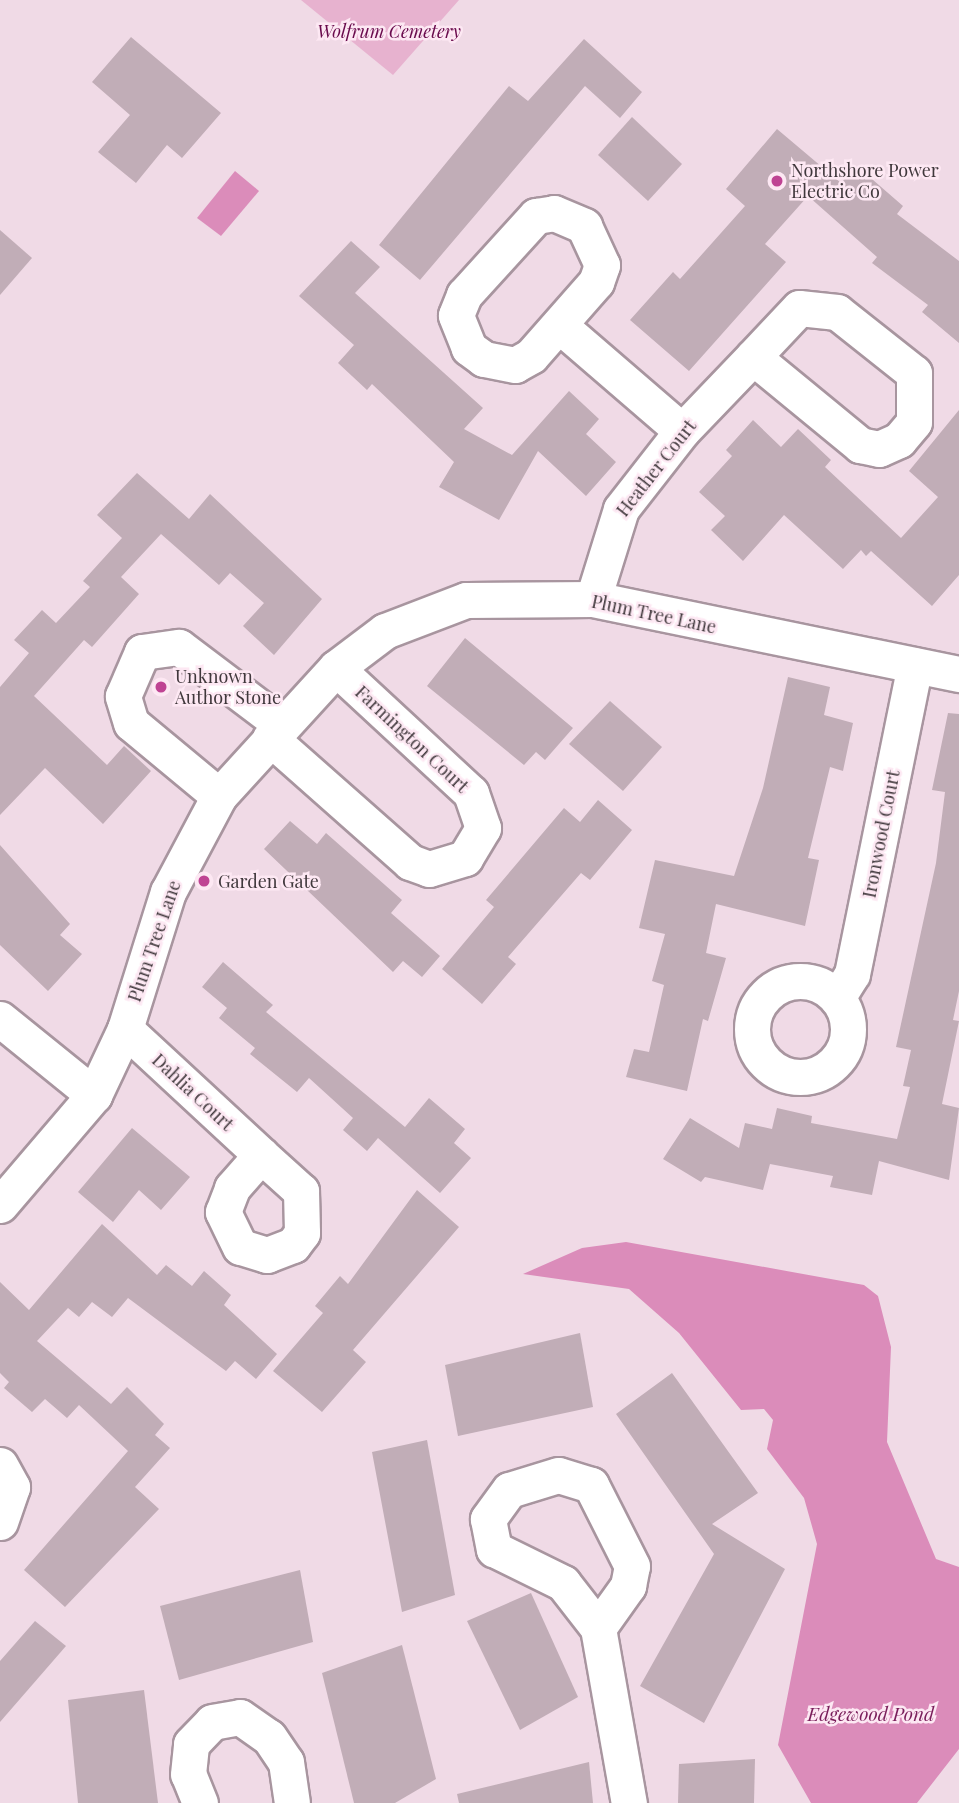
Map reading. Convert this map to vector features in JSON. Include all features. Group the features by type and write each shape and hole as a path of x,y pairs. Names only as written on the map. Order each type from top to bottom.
{"street":[{"path":"554,213 584,226 602,265 596,282 559,325 531,356 503,365 469,348 456,315 464,295 536,216 554,213"},
{"name":"Heather Court","path":"593,599 621,509 682,431 799,308 837,312 914,373 919,387 914,422 899,440 879,449 860,445 753,357"},
{"path":"559,325 682,431"},
{"name":"Plum Tree Lane","path":"0,1205 94,1095 125,1028 168,892 219,796 336,668 385,631 466,600 593,599 959,674"},
{"name":"Farmington Court","path":"219,796 131,723 122,695 142,652 179,647 276,732 410,862 429,869 465,858 482,828 471,793 336,668"},
{"name":"Ironwood Court","path":"837,998 852,974 915,666"},
{"path":"0,1019 94,1095"},
{"name":"Dahlia Court","path":"125,1028 261,1155"},
{"path":"0,1465 12,1487 0,1522"},
{"path":"598,1628 628,1586 632,1566 591,1485 558,1475 509,1490 488,1519 494,1549 563,1583 598,1628 629,1803"},
{"path":"200,1803 188,1774 191,1744 212,1722 240,1717 270,1737 286,1762 292,1803"}],"green space":[{"name":"Wolfrum Cemetery","path":"301,0 459,0 393,75"}],"water":[{"path":"235,171 259,191 221,236 197,218"},
{"name":"Edgewood Pond","path":"626,1242 864,1285 878,1296 891,1347 887,1442 936,1559 959,1567 959,1749 917,1803 811,1803 778,1745 817,1544 804,1498 767,1449 773,1420 764,1409 741,1410 679,1333 629,1289 523,1274 582,1248"}],"building":[{"path":"131,37 221,113 182,158 167,145 136,183 98,152 130,115 92,82"},
{"path":"584,39 642,92 620,118 585,86 420,280 379,245 509,86 528,101"},
{"path":"632,117 682,164 648,201 598,155"},
{"path":"777,129 841,183 857,166 903,206 897,214 959,261 959,343 922,312 928,305 872,263 877,257 808,196 765,244 786,262 689,371 630,320 673,272 680,279 745,206 726,189"},
{"path":"0,230 32,258 0,295"},
{"path":"351,241 380,267 355,293 483,408 464,429 512,455 569,391 599,419 586,434 616,462 586,496 538,451 499,520 439,487 454,462 372,384 367,390 338,363 354,345 299,296"},
{"path":"959,410 959,575 932,606 871,551 866,556 861,550 843,569 784,515 743,561 711,530 725,516 699,492 732,456 726,450 753,420 781,447 798,429 831,460 825,467 901,538 938,497 909,471"},
{"path":"137,473 189,519 210,494 322,599 274,655 243,626 264,603 230,573 219,585 161,534 121,577 139,594 92,647 84,640 34,696 107,765 124,746 151,771 103,824 45,768 0,815 0,687 29,653 14,640 42,610 56,623 90,587 83,581 122,538 97,515"},
{"path":"465,638 573,728 545,760 536,752 524,765 427,686"},
{"path":"788,677 830,687 824,715 853,723 843,771 830,767 808,858 819,860 805,926 716,904 706,953 726,958 708,1021 703,1019 687,1091 626,1077 634,1049 649,1052 664,985 652,981 665,934 639,928 655,860 734,876 763,788"},
{"path":"610,701 662,747 623,791 569,744"},
{"path":"948,713 959,714 959,991 953,1020 959,1021 942,1104 959,1108 949,1180 879,1161 872,1195 830,1187 833,1176 770,1164 763,1190 705,1177 701,1182 663,1159 690,1118 739,1148 745,1123 772,1129 777,1108 812,1116 811,1123 897,1139 910,1087 903,1086 911,1050 896,1047 936,863 945,792 932,790"},
{"path":"598,800 632,830 590,880 581,873 508,957 516,964 482,1004 442,969 494,907 486,900 564,808 580,822"},
{"path":"290,821 317,844 326,833 402,900 391,913 440,956 422,977 403,961 393,972 264,849"},
{"path":"0,845 70,924 60,935 82,954 48,991 0,945"},
{"path":"223,962 273,1005 266,1012 405,1127 429,1098 465,1129 454,1143 471,1158 440,1193 378,1138 367,1151 343,1130 353,1118 309,1078 297,1092 250,1054 255,1048 219,1018 227,1008 202,987"},
{"path":"132,1128 190,1177 161,1210 139,1190 113,1222 78,1192"},
{"path":"417,1190 459,1227 353,1350 366,1362 322,1412 273,1371 323,1313 315,1306 340,1276 348,1284"},
{"path":"102,1224 157,1275 166,1265 192,1286 204,1271 231,1295 224,1305 277,1354 256,1379 235,1361 226,1371 128,1298 112,1317 92,1302 79,1317 68,1308 37,1341 111,1404 127,1387 164,1424 155,1435 170,1448 135,1487 159,1509 65,1607 24,1570 128,1451 79,1405 67,1418 45,1399 32,1412 4,1388 9,1382 0,1373 0,1282 29,1310"},
{"path":"580,1333 593,1407 458,1436 445,1365"},
{"path":"672,1373 758,1493 712,1524 785,1569 704,1723 640,1686 714,1554 616,1414"},
{"path":"427,1440 455,1595 402,1612 372,1452"},
{"path":"300,1570 313,1642 179,1680 160,1606"},
{"path":"531,1593 578,1697 520,1730 467,1621"},
{"path":"35,1621 66,1646 0,1722 0,1661"},
{"path":"402,1645 436,1779 395,1803 354,1803 322,1673"},
{"path":"144,1690 158,1803 78,1803 68,1700"},
{"path":"755,1759 754,1803 678,1803 679,1764"},
{"path":"589,1762 593,1803 459,1803 457,1794"}],"place":[{"name":"Northshore Power Electric Co","path":"777,181"},
{"name":"Unknown Author Stone","path":"161,687"},
{"name":"Garden Gate","path":"204,881"}]}
